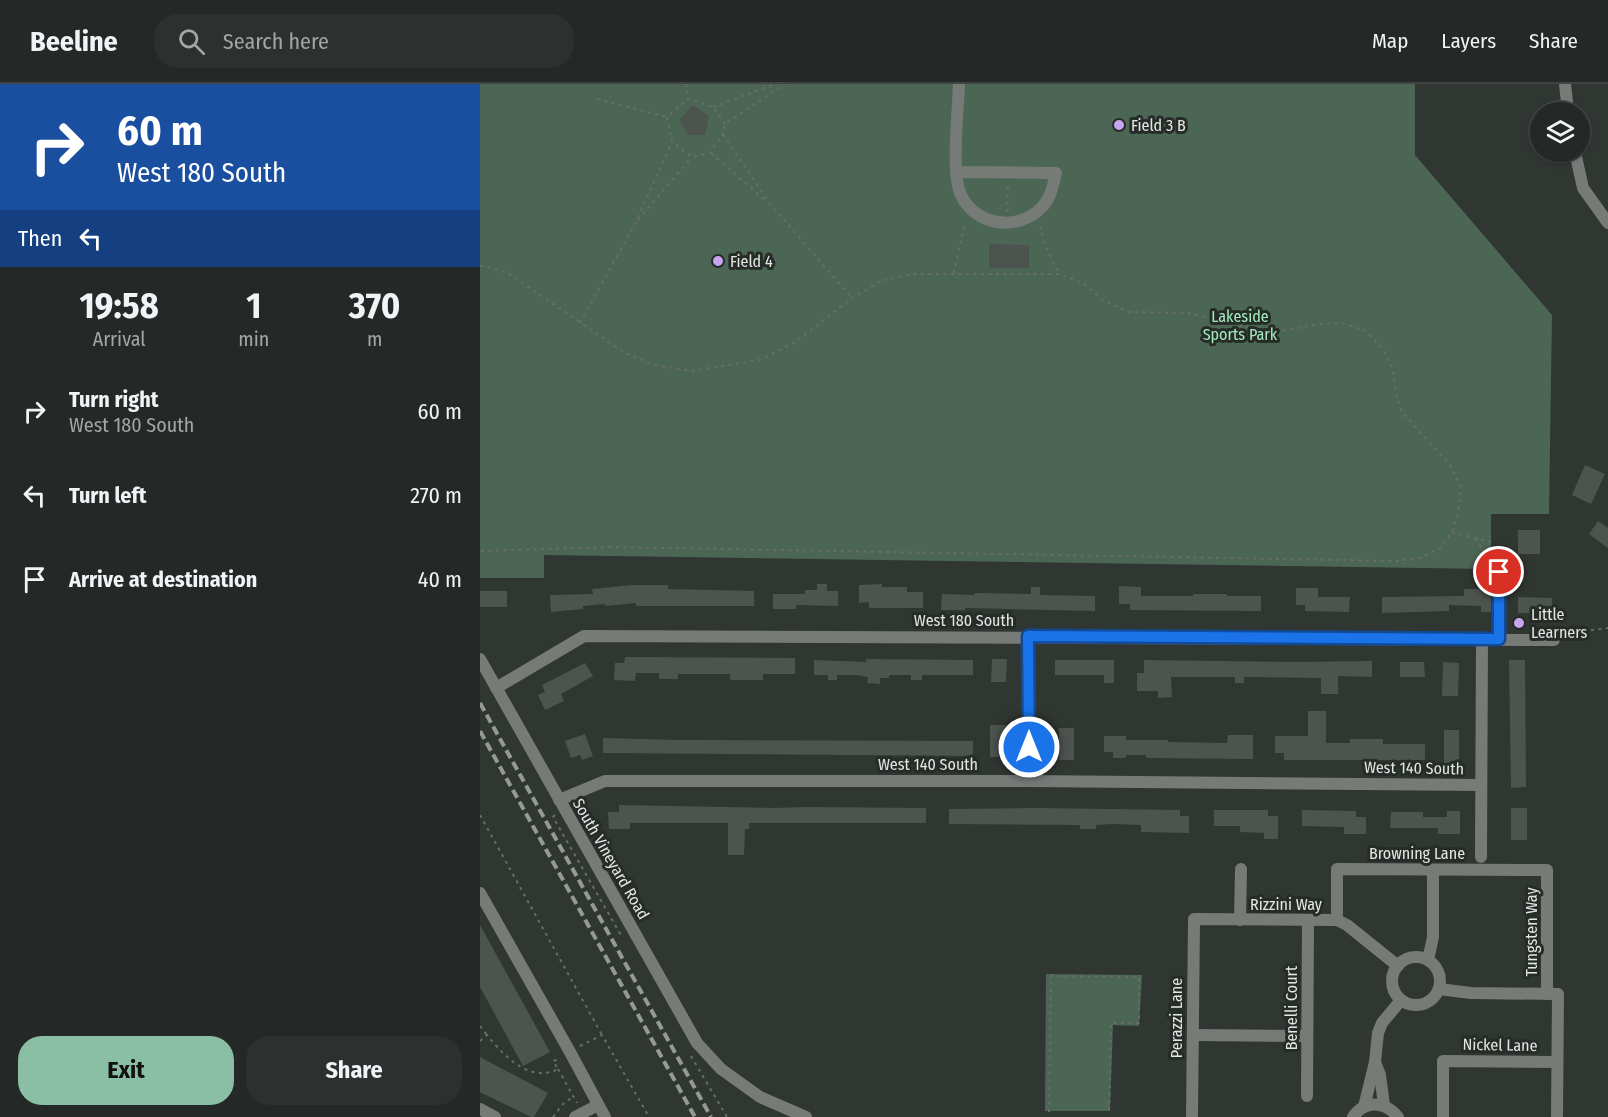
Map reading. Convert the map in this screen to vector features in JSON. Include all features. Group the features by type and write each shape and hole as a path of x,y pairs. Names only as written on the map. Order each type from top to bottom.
{"street":[{"path":"956,172 1056,173 1052,192 1042,207 1022,222 1007,224 989,221 971,208 960,192 956,172 959,84"},
{"path":"1565,84 1567,102"},
{"path":"1577,162 1583,188 1608,223"},
{"path":"1499,572 1499,639"},
{"name":"West 180 South","path":"496,687 584,636 1499,639 1556,635"},
{"path":"1028,636 1029,781"},
{"path":"1481,857 1482,639"},
{"name":"South Vineyard Road","path":"480,659 697,1043 721,1069 759,1097 806,1117"},
{"name":"West 140 South","path":"559,800 605,781 1029,781 1480,785"},
{"path":"1240,920 1241,868"},
{"name":"Browning Lane","path":"1337,920 1338,869 1547,870"},
{"path":"1428,960 1433,937 1433,870"},
{"name":"Tungsten Way","path":"1547,870 1557,1062 1557,1117"},
{"path":"480,893 605,1117"},
{"name":"Rizzini Way","path":"1194,919 1337,920 1347,925 1398,966"},
{"name":"Perazzi Lane","path":"1192,1117 1194,919"},
{"name":"Benelli Court","path":"1307,1096 1308,920"},
{"path":"1414,957 1428,960 1438,970 1440,977 1439,989 1434,997 1415,1005 1401,1000 1392,981 1398,966 1414,957"},
{"path":"1439,989 1471,993 1552,994"},
{"path":"1355,1114 1375,1062 1378,1033 1382,1023 1401,1000"},
{"path":"1193,1035 1307,1036"},
{"name":"Nickel Lane","path":"1443,1117 1443,1061 1557,1062"},
{"path":"1375,1062 1380,1075 1384,1106"},
{"path":"1355,1114 1376,1104 1392,1110 1398,1117"},
{"path":"577,1111 598,1105"},
{"path":"480,1109 495,1117"}],"path":[{"path":"686,84 688,99"},
{"path":"713,107 775,84"},
{"path":"636,222 692,158 710,153 723,134 725,124 785,84"},
{"path":"597,99 667,117"},
{"path":"688,99 713,107 725,124"},
{"path":"667,117 688,99"},
{"path":"580,323 636,222 672,142 667,117"},
{"path":"723,134 770,204 852,298"},
{"path":"672,142 692,158"},
{"path":"710,153 770,204"},
{"path":"1007,224 1008,173"},
{"path":"954,273 965,222"},
{"path":"1040,226 1046,247 1059,274"},
{"path":"480,266 508,273 625,353 655,365 691,371 759,360 794,344 852,298 881,281 912,274 1059,274 1083,283 1103,300 1128,312 1190,313 1270,333 1319,324 1342,323 1366,331 1383,349 1393,369 1396,393 1402,412 1450,465 1461,487 1458,514 1452,532 1440,548 1420,558 1396,561 610,547 480,551"},
{"path":"1452,532 1491,542"},
{"path":"1476,538 1491,569 1499,572"},
{"path":"1556,635 1608,628"},
{"path":"480,815 649,1117"},
{"path":"555,815 553,817 574,853"},
{"path":"1049,1112 1051,976 1139,977 1139,1023 1111,1023 1109,1112"},
{"path":"480,1026 500,1052 525,1069 542,1074 558,1069"},
{"path":"480,1041 487,1035"},
{"path":"575,1049 602,1035"},
{"path":"691,1054 727,1117"},
{"path":"564,1056 554,1061 573,1097 577,1111"},
{"path":"553,1117 559,1108 573,1097"}],"green space":[{"name":"Lakeside Sports Park","path":"480,84 1415,84 1415,155 1552,315 1549,514 1491,514 1491,569 544,555 544,578 480,578"},
{"path":"1046,974 1142,975 1139,1026 1113,1025 1110,1111 1045,1111"}],"building":[{"path":"693,105 709,116 705,135 688,135 679,120"},
{"path":"989,244 1029,245 1029,268 989,268"},
{"path":"1585,465 1605,474 1591,504 1572,495"},
{"path":"1598,521 1608,528 1608,548 1589,534"},
{"path":"1518,530 1540,530 1540,554 1518,554"},
{"path":"817,584 827,584 827,591 838,591 838,606 796,605 796,609 773,609 773,594 805,594 805,590 817,590"},
{"path":"882,584 882,587 907,587 907,592 923,592 923,608 869,608 869,602 859,603 859,585"},
{"path":"631,585 668,585 668,589 754,591 754,606 636,606 636,603 583,606 583,609 551,612 550,595 593,594 592,589"},
{"path":"1119,586 1141,587 1141,596 1227,594 1227,596 1261,596 1261,611 1130,610 1130,604 1119,604"},
{"path":"1031,587 1040,587 1040,595 1095,596 1095,611 965,608 965,610 941,610 942,594 1031,594"},
{"path":"1296,588 1318,588 1318,597 1350,597 1349,612 1305,611 1305,605 1296,605"},
{"path":"1464,589 1491,589 1491,612 1481,612 1481,606 1449,605 1449,611 1382,613 1382,597 1464,596"},
{"path":"480,591 507,591 507,607 480,607"},
{"path":"1518,597 1552,598 1552,613 1518,613"},
{"path":"625,657 795,658 795,674 763,674 763,680 730,680 730,674 678,674 678,679 659,679 659,673 636,673 635,681 614,680 615,663 624,663"},
{"path":"866,659 973,660 973,675 922,675 922,680 911,680 911,675 889,675 889,678 880,678 880,684 867,683 868,677 856,675 837,675 837,680 828,680 828,675 814,675 814,660 866,662"},
{"path":"992,659 1007,659 1006,682 991,682"},
{"path":"1055,660 1114,660 1114,683 1104,683 1104,675 1055,675"},
{"path":"1144,660 1372,661 1372,677 1338,676 1338,694 1321,694 1321,678 1244,677 1244,683 1235,683 1235,677 1171,677 1172,697 1158,698 1158,691 1137,691 1137,673 1144,673"},
{"path":"1509,660 1525,660 1526,787 1511,788"},
{"path":"1400,662 1424,662 1425,677 1400,677"},
{"path":"1443,662 1459,663 1458,696 1442,696"},
{"path":"585,663 593,676 561,694 564,701 545,710 538,695 545,692 542,685"},
{"path":"1308,711 1326,711 1326,743 1350,743 1350,739 1383,739 1383,744 1425,744 1425,760 1284,760 1284,753 1275,753 1275,736 1308,736"},
{"path":"990,725 1006,725 1006,757 990,757"},
{"path":"1059,728 1074,728 1074,760 1059,760"},
{"path":"1444,730 1459,730 1459,763 1444,763"},
{"path":"585,734 593,756 582,760 580,755 571,758 565,741"},
{"path":"1228,735 1253,735 1253,759 1146,758 1146,755 1126,755 1126,758 1113,758 1113,752 1104,752 1104,736 1126,736 1126,740 1227,743"},
{"path":"603,738 973,741 973,756 603,753"},
{"path":"619,805 926,808 926,823 749,823 749,829 745,829 744,855 728,855 728,823 630,823 630,829 609,829 608,812 619,812"},
{"path":"1511,808 1527,808 1527,840 1511,840"},
{"path":"949,809 1180,810 1180,816 1189,816 1189,833 1141,832 1141,825 1096,825 1096,829 1080,829 1080,825 949,824"},
{"path":"1214,810 1268,810 1268,816 1278,816 1278,839 1264,839 1264,833 1240,832 1240,826 1214,826"},
{"path":"1302,810 1356,811 1356,817 1366,817 1366,834 1344,834 1344,827 1302,826"},
{"path":"1447,811 1460,811 1460,834 1438,834 1438,828 1390,828 1391,812 1423,812 1423,817 1447,817"},
{"path":"480,925 550,1052 523,1066 480,987"},
{"path":"480,1057 548,1093 534,1117 480,1092"}],"railway":[{"path":"480,703 711,1117"},
{"path":"480,731 695,1117"}],"place":[{"name":"Field 3 B","path":"1119,125"},
{"name":"Field 4","path":"718,261"},
{"name":"Little Learners","path":"1519,623"}],"route":[{"path":"1029,747 1028,636 1499,639 1499,572"}]}
